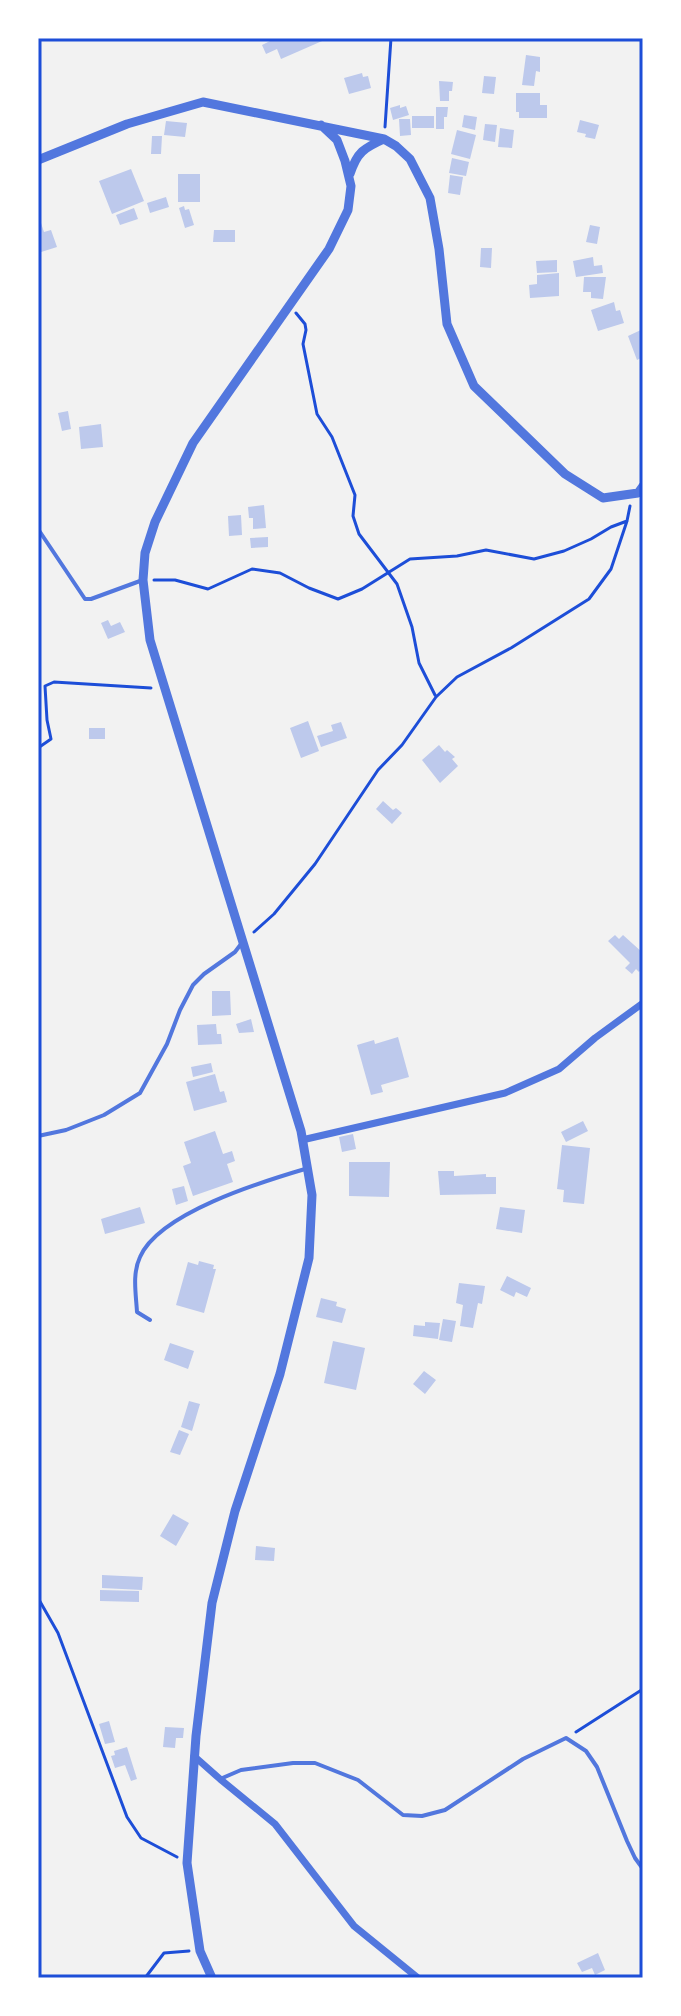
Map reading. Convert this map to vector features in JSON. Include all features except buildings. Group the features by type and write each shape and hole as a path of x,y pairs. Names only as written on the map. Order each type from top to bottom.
{"street":[{"path":"38,160 127,124 203,102 384,139 410,159 430,198 447,324 474,386 565,474 603,498 638,493 643,486"},
{"path":"212,1978 200,1951 187,1863 194,1756 212,1603 235,1511 280,1374 309,1258 312,1195 302,1140 150,640 143,580 145,553 155,522 193,443 329,249 348,210 351,186 345,161 337,140 321,125"},
{"path":"349,177 355,158 366,147 384,139"},
{"path":"302,1140 505,1093 559,1069 643,1003"},
{"path":"194,1756 275,1824 354,1926 418,1978"}],"lane":[{"path":"38,529 85,599 143,580"},
{"path":"38,1136 66,1130 104,1115 140,1093 167,1044 193,985 243,943"},
{"path":"150,1320 137,1312 135,1276 140,1258 152,1238 194,1210 270,1179 307,1169"},
{"path":"220,1779 241,1770 315,1763 358,1780 403,1815 422,1816 445,1810 523,1759 566,1738 586,1751 597,1767 635,1858 643,1869"}],"path":[{"path":"384,139 391,38"},
{"path":"288,305 305,324 303,344 317,414 332,437 355,495 353,516 359,534 397,584 412,627 419,663 436,697"},
{"path":"243,943 274,914 315,864 378,770 402,745 436,697 457,677 511,648 589,599 611,569 627,521 632,494"},
{"path":"143,580 175,580 208,589 252,569 280,573 338,599 362,589 410,559 457,556 486,550 534,559 564,551 627,521"},
{"path":"38,748 51,739 45,686 54,682 166,690"},
{"path":"38,1598 58,1633 127,1817 141,1838 187,1863"},
{"path":"566,1738 643,1689"},
{"path":"145,1978 164,1953 200,1951"}]}
